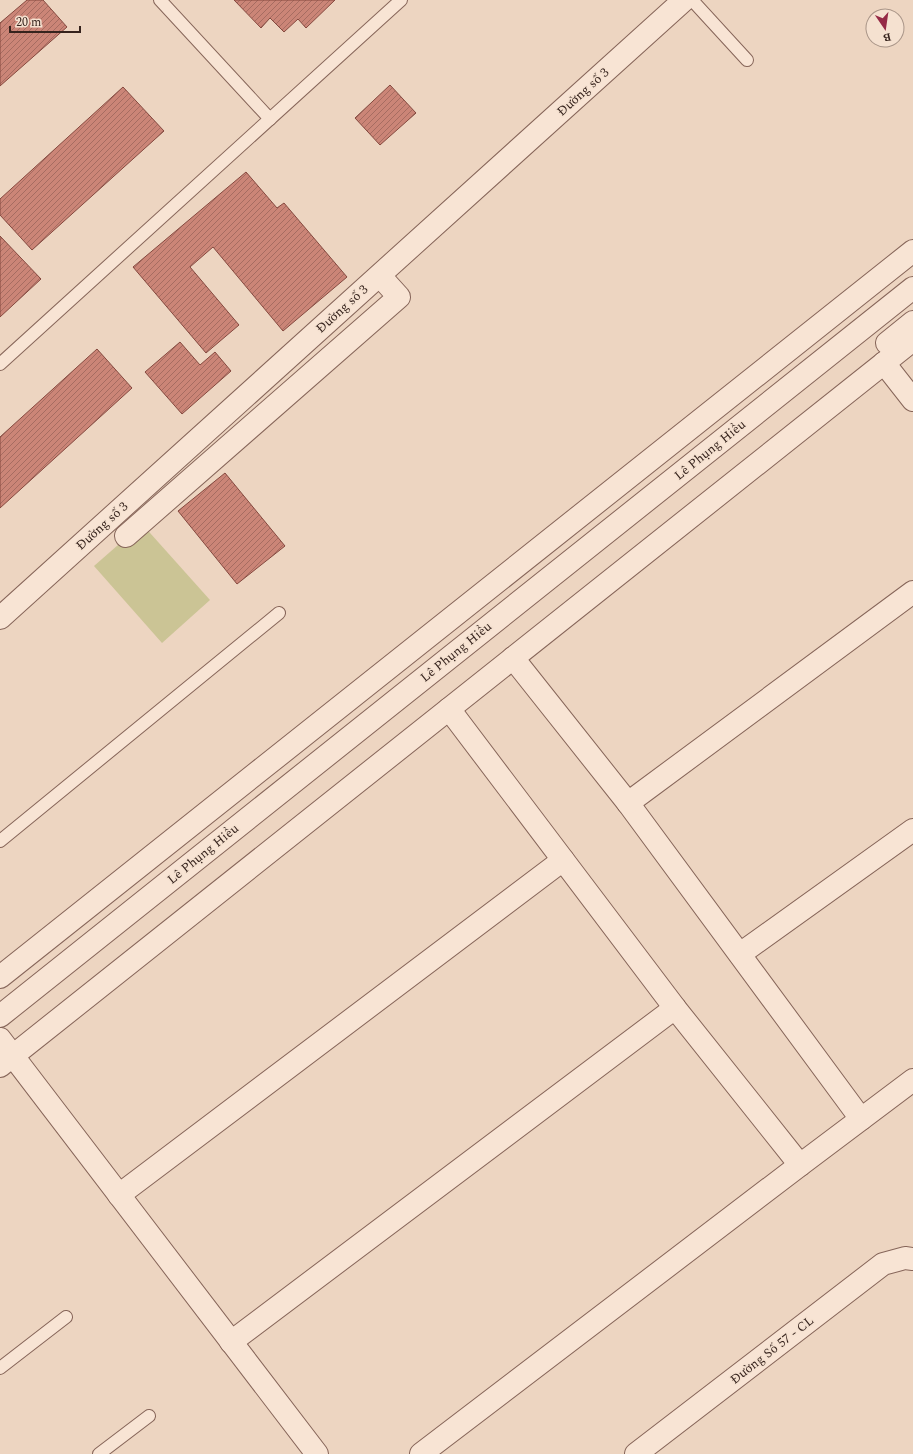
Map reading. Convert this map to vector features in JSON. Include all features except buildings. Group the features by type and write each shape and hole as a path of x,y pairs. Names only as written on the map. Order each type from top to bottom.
{"street":[{"name":"Đường số 3","path":"0,618 684,0"},
{"path":"0,977 913,251"},
{"path":"126,536 400,297 380,276"},
{"name":"Lê Phụng Hiểu","path":"0,1016 913,288"},
{"name":"Lê Phụng Hiểu","path":"3,1051 913,322"},
{"path":"318,1454 119,1195 3,1051 449,709 913,340"},
{"path":"884,363 913,400"},
{"path":"628,803 913,592"},
{"path":"513,658 628,803 861,1119"},
{"path":"449,709 675,1008 800,1165"},
{"path":"740,954 913,830"},
{"path":"119,1195 563,860"},
{"path":"231,1342 675,1008"},
{"path":"421,1454 913,1080"},
{"name":"Đường Số 57 - CL","path":"636,1454 883,1264 905,1258 913,1259"}],"lane":[{"path":"160,0 270,119"},
{"path":"0,364 401,0"},
{"path":"692,0 747,60"},
{"path":"0,841 279,614"},
{"path":"0,1368 66,1317"},
{"path":"99,1454 149,1416"}],"shaded area":[{"path":"142,524 210,600 162,643 94,566"}]}
